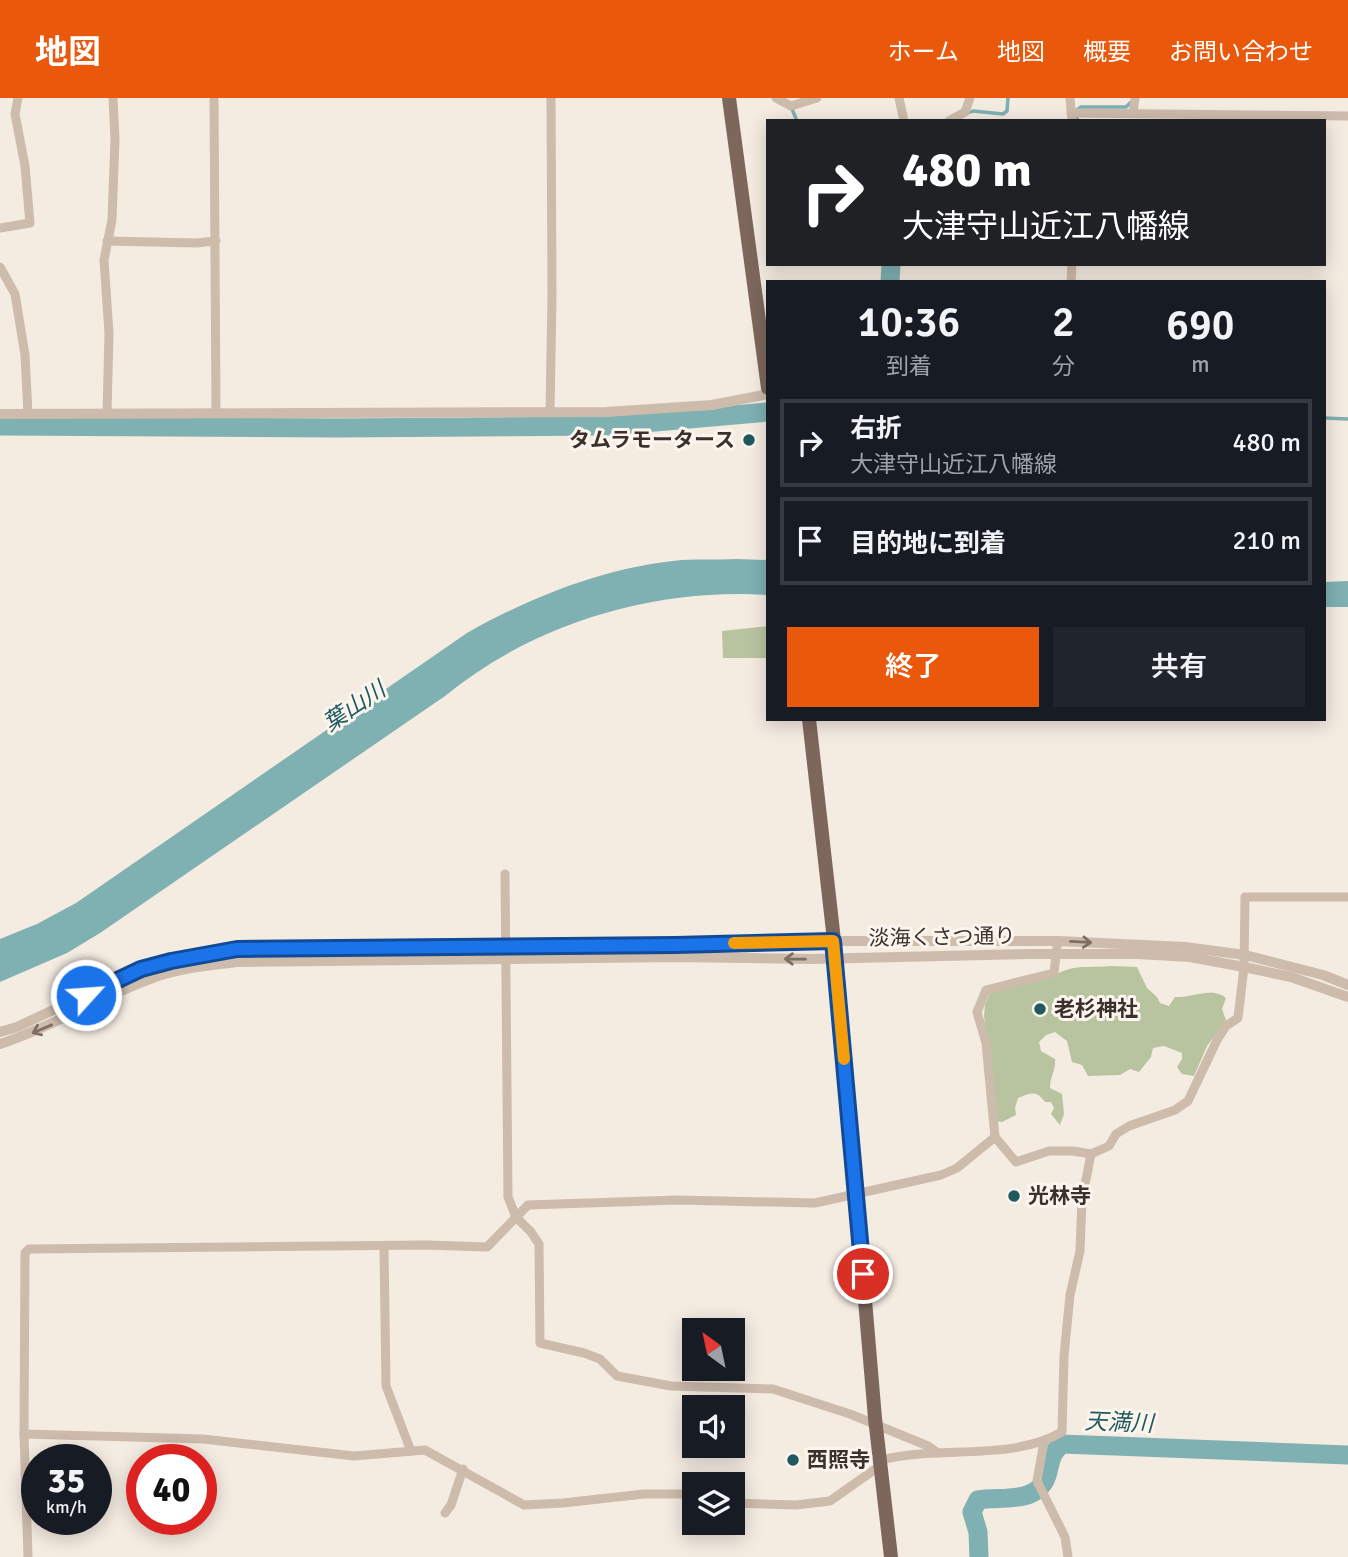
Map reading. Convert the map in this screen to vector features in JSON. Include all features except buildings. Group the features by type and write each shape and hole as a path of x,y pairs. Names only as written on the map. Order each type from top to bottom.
{"main road":[{"path":"729,98 766,373"},
{"path":"809,721 836,958 876,1424 891,1557"}],"street":[{"path":"0,228 30,223 25,166 15,114 18,98"},
{"path":"107,414 109,333 104,260 112,220 115,139 113,98"},
{"path":"214,98 216,412"},
{"path":"550,412 551,98"},
{"path":"776,98 791,106 817,98"},
{"path":"899,98 904,119"},
{"path":"953,119 965,113 970,98"},
{"path":"1070,98 1075,115 1133,113 1348,116"},
{"path":"1133,113 1135,98"},
{"path":"107,242 216,241"},
{"path":"0,267 15,294 25,355 29,414"},
{"path":"0,414 606,412 712,405 766,394"},
{"path":"505,874 508,1197 516,1217 539,1244 540,1343 600,1359 617,1377 671,1386 773,1389 876,1424 938,1452"},
{"path":"1058,941 1054,973 986,990 977,1012 986,1043 995,1137 1016,1162 1049,1151 1091,1154 1109,1146 1116,1134 1129,1126 1175,1110 1188,1101 1217,1040 1226,1027 1238,1018 1245,961 1245,897 1348,897"},
{"name":"淡海くさつ通り","path":"0,1032 17,1027 141,969 237,949 833,941 1058,941 1185,947 1323,975 1348,985"},
{"name":"淡海くさつ通り","path":"0,1044 48,1026 153,978 180,970 236,961 836,958 1056,953 1190,957 1245,961 1348,997"},
{"path":"28,1557 24,1434 25,1253 29,1249 426,1245 487,1247 528,1205 678,1200 815,1203 941,1175 957,1168 995,1137"},
{"path":"745,1503 796,1505 830,1502 881,1463 905,1455 1008,1448 1044,1442 1062,1432 1064,1356 1070,1296 1080,1251 1082,1200 1091,1154"},
{"path":"384,1247 386,1386 411,1451"},
{"path":"24,1434 214,1439 354,1456 425,1450 524,1505 645,1494 682,1494"},
{"path":"1044,1442 1038,1483 1065,1537 1068,1557"},
{"path":"445,1513 463,1469"}],"green space":[{"path":"766,626 766,658 723,658 722,631"},
{"path":"1137,967 1147,988 1160,1003 1169,1006 1175,997 1215,993 1226,998 1222,1009 1226,1020 1207,1046 1194,1076 1182,1074 1177,1067 1182,1053 1164,1046 1153,1048 1151,1057 1139,1072 1130,1069 1120,1075 1088,1076 1082,1065 1072,1062 1067,1041 1055,1032 1046,1035 1039,1042 1041,1051 1055,1059 1050,1088 1062,1094 1064,1114 1060,1125 1051,1114 1054,1108 1051,1102 1045,1102 1033,1094 1018,1098 1016,1115 1002,1122 997,1121 984,1016 990,993 1046,979 1071,968"}],"water":[{"path":"682,560 766,560 766,595 725,594 639,605 556,630 517,648 480,670 100,933 67,953 0,982 0,939 37,924 76,903 467,633 544,595 571,585 626,569"},
{"path":"1348,581 1348,607 1326,607 1326,582"}],"waterway":[{"path":"968,113 973,111 1003,114 1007,111 1008,98"},
{"path":"1077,119 1078,109 1081,107 1126,107 1131,102"},
{"path":"792,109 796,119"},
{"path":"890,280 891,266"},
{"path":"0,426 609,426 766,412"},
{"path":"1326,418 1348,419"},
{"name":"天満川","path":"979,1557 978,1532 972,1512 978,1500 1020,1497 1037,1490 1044,1483 1054,1453 1062,1444 1348,1455"}],"slow traffic":[{"path":"734,943 833,941 844,1059"}],"place":[{"name":"タムラモータース","path":"749,440"},
{"name":"老杉神社","path":"1040,1009"},
{"name":"光林寺","path":"1014,1196"},
{"name":"西照寺","path":"793,1460"}],"route":[{"path":"86,995 141,969 237,949 833,941 863,1274"}],"water label":[{"name":"葉山川","path":"354,706"}]}
